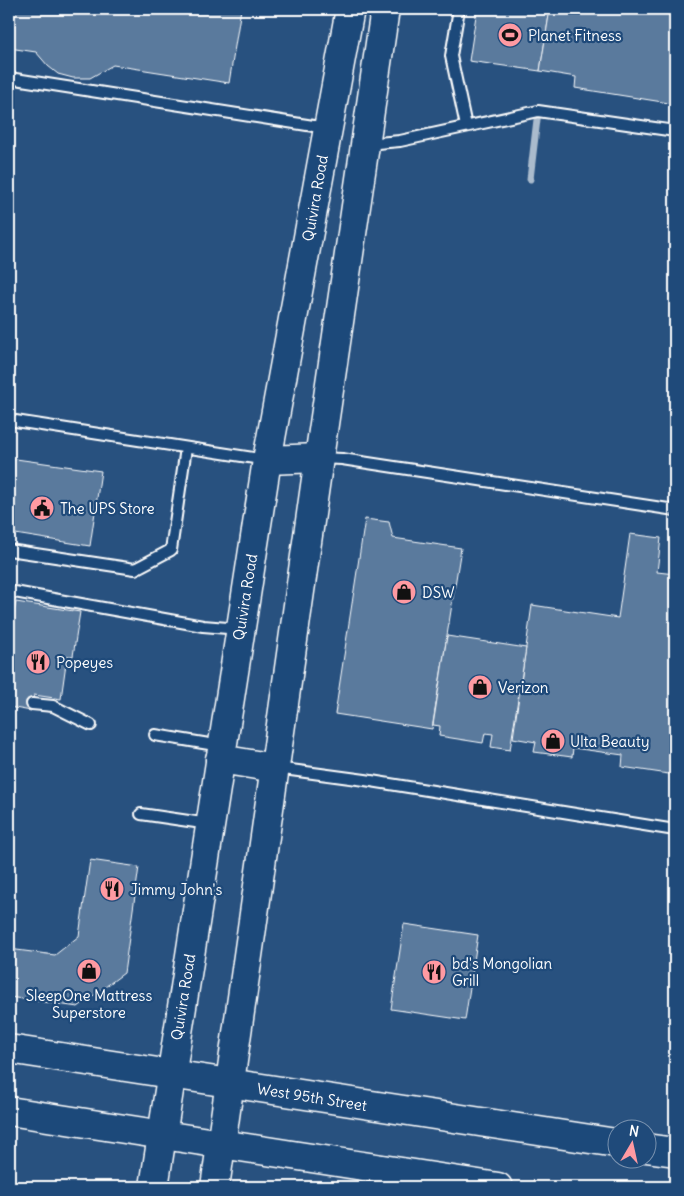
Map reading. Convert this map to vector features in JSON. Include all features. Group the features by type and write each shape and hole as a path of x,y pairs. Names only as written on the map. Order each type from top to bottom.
{"main road":[{"name":"Quivira Road","path":"154,1187 267,460 350,9"},
{"path":"215,1187 319,458 386,9"},
{"path":"327,133 365,144"},
{"path":"267,460 319,458"},
{"path":"221,752 275,768"},
{"name":"West 95th Street","path":"9,1049 606,1141"},
{"path":"9,1111 498,1187"},
{"path":"656,1149 675,1152"}],"lane":[{"path":"459,9 451,56 466,126"},
{"path":"9,78 327,133"},
{"path":"365,144 400,141 538,111 675,132"},
{"path":"9,420 267,460"},
{"path":"9,550 134,569 171,550 186,448"},
{"path":"319,458 342,459 675,510"},
{"path":"9,591 174,622 240,629"},
{"path":"32,704 53,706 91,725"},
{"path":"155,735 221,752"},
{"path":"275,768 365,780 675,830"},
{"path":"141,814 210,824"}],"building":[{"path":"9,9 241,9 229,83 113,65 90,78 73,78 58,74 36,52 9,48"},
{"name":"Planet Fitness","path":"477,9 550,9 540,71 469,61"},
{"path":"550,9 675,9 675,104 575,88 576,77 540,71"},
{"path":"9,458 101,471 90,546 9,533"},
{"name":"DSW","path":"365,519 389,522 393,538 461,548 432,729 335,714"},
{"path":"630,534 661,538 657,572 675,574 675,775 622,767 623,755 573,748 572,757 534,752 536,742 513,738 532,605 618,618"},
{"name":"Popeyes","path":"16,602 80,612 73,656 67,656 61,699 34,695 31,711 9,707 9,616 13,617"},
{"name":"Verizon","path":"447,636 526,648 510,750 491,747 493,734 485,733 483,743 439,736 440,726 433,725"},
{"path":"90,860 139,867 124,973 78,1007 9,997 9,949 55,955 79,936"},
{"name":"bd's Mongolian Grill","path":"404,924 478,935 465,1020 391,1009"}],"waterway":[{"path":"530,179 538,111"}],"place":[{"name":"Planet Fitness","path":"510,35"},
{"name":"The UPS Store","path":"42,508"},
{"name":"DSW","path":"404,592"},
{"name":"Popeyes","path":"38,662"},
{"name":"Verizon","path":"480,687"},
{"name":"Ulta Beauty","path":"553,741"},
{"name":"Jimmy John's","path":"112,889"},
{"name":"SleepOne Mattress Superstore","path":"89,971"},
{"name":"bd's Mongolian Grill","path":"434,972"}]}
